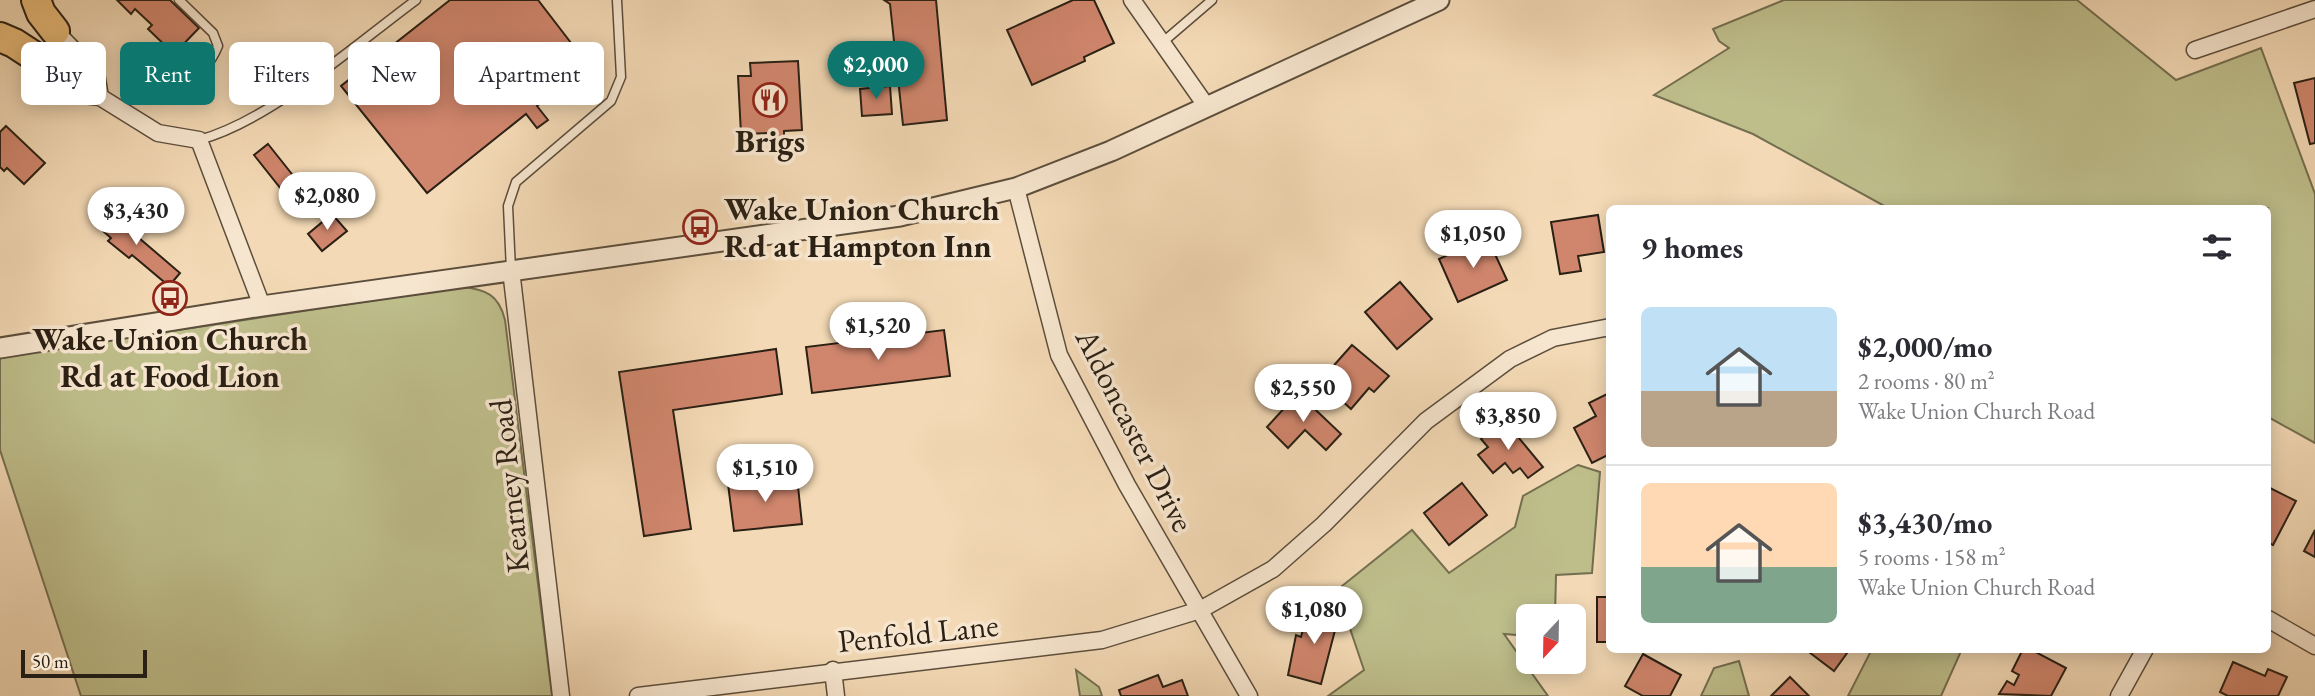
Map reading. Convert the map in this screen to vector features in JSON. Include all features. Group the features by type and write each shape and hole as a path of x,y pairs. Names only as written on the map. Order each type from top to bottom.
{"highway":[{"path":"36,0 41,13 55,31"},
{"path":"0,37 21,47"}],"street":[{"path":"1132,0 1207,107"},
{"path":"0,348 262,306 901,216 1016,188 1111,151 1439,0"},
{"path":"2195,50 2315,9"},
{"path":"55,31 66,42"},
{"path":"106,101 158,133 199,140 262,306"},
{"name":"Aldoncaster Drive","path":"1016,188 1059,355 1127,485 1200,610"},
{"name":"Kearney Road","path":"511,270 561,696"},
{"name":"Penfold Lane","path":"638,696 833,670 1102,640 1200,610 1273,569 1324,524 1426,421 1510,359 1553,338 1606,328"},
{"path":"1200,610 1249,696"},
{"path":"2271,621 2315,646"},
{"path":"2119,696 2143,653"},
{"path":"833,670 836,696"}],"lane":[{"path":"179,0 213,33 218,46 215,52"},
{"path":"199,140 226,133 256,116 415,0"},
{"path":"511,270 508,206 516,182 611,101 621,77 617,0"},
{"path":"1163,42 1212,0"}],"green space":[{"path":"1784,0 2077,0 2176,80 2261,48 2315,194 2315,443 2271,419 2271,205 1883,205 1753,134 1654,95 1729,48 1719,41 1713,29"},
{"path":"461,287 478,289 490,295 499,305 505,320 552,696 81,696 0,450 0,357"},
{"path":"1578,465 1600,472 1592,573 1556,575 1555,604 1516,604 1516,635 1504,634 1516,651 1516,674 1532,674 1548,696 1328,696 1364,670 1337,590 1412,530 1449,573 1515,527 1523,496"},
{"path":"1870,653 1960,653 1941,696 1848,696"},
{"path":"1739,661 1749,696 1701,696 1714,668"},
{"path":"1076,670 1099,687 1102,696 1080,696"}],"building":[{"path":"117,0 170,0 199,28 186,42 162,42 148,29 152,25 135,9 131,14"},
{"path":"450,0 538,0 570,42 454,42 454,105 538,105 548,120 537,128 526,114 427,193 356,105 440,105 440,42 397,42"},
{"path":"884,0 936,0 947,120 903,125 890,4"},
{"path":"1073,0 1094,0 1114,43 1084,57 1085,61 1032,85 1007,30"},
{"path":"798,61 802,130 784,131 784,140 771,141 771,133 741,134 738,76 751,76 750,63"},
{"path":"2315,78 2315,143 2310,144 2294,83"},
{"path":"348,80 348,95 341,86"},
{"path":"890,86 892,114 862,116 860,89"},
{"path":"6,126 45,163 24,184 7,168 4,171 0,167 0,132"},
{"path":"268,144 307,193 293,204 254,155"},
{"path":"105,209 180,273 169,286 132,255 129,258 108,241 111,238 94,223"},
{"path":"332,214 347,231 322,251 308,234"},
{"path":"1598,215 1604,252 1578,256 1581,271 1560,274 1551,222"},
{"path":"1487,237 1507,280 1458,302 1439,259"},
{"path":"1400,282 1432,319 1397,349 1365,312"},
{"path":"944,330 950,376 812,393 806,347"},
{"path":"1352,345 1389,376 1374,392 1369,388 1351,409 1320,381"},
{"path":"776,349 782,394 673,410 691,529 644,536 619,372"},
{"path":"1298,393 1341,434 1326,450 1305,430 1288,448 1267,427"},
{"path":"1606,394 1606,456 1592,463 1574,428 1596,416 1589,403"},
{"path":"1504,420 1543,467 1528,478 1520,468 1513,473 1505,463 1493,473 1478,455 1488,447 1481,439"},
{"path":"797,477 802,524 734,531 728,484"},
{"path":"1462,483 1487,515 1449,545 1424,513"},
{"path":"2271,488 2296,501 2273,545 2271,544"},
{"path":"2315,530 2315,557 2304,551"},
{"path":"1597,597 1606,597 1606,642 1597,642"},
{"path":"1309,607 1339,615 1321,684 1288,675 1296,635 1301,637"},
{"path":"1810,653 1847,653 1834,671"},
{"path":"2021,653 2038,653 2066,668 2051,696 1999,694 2007,681 2014,685 2019,675 2012,671"},
{"path":"1643,654 1681,675 1670,696 1643,696 1625,686"},
{"path":"2233,662 2265,676 2268,669 2287,677 2278,696 2228,696 2220,692"},
{"path":"1158,675 1163,687 1182,680 1188,696 1121,696 1119,690"},
{"path":"1790,677 1809,696 1771,696"}],"place":[{"name":"Brigs","path":"770,100"},
{"name":"Wake Union Church Rd at Hampton Inn","path":"700,227"},
{"name":"Wake Union Church Rd at Food Lion","path":"170,298"}]}
